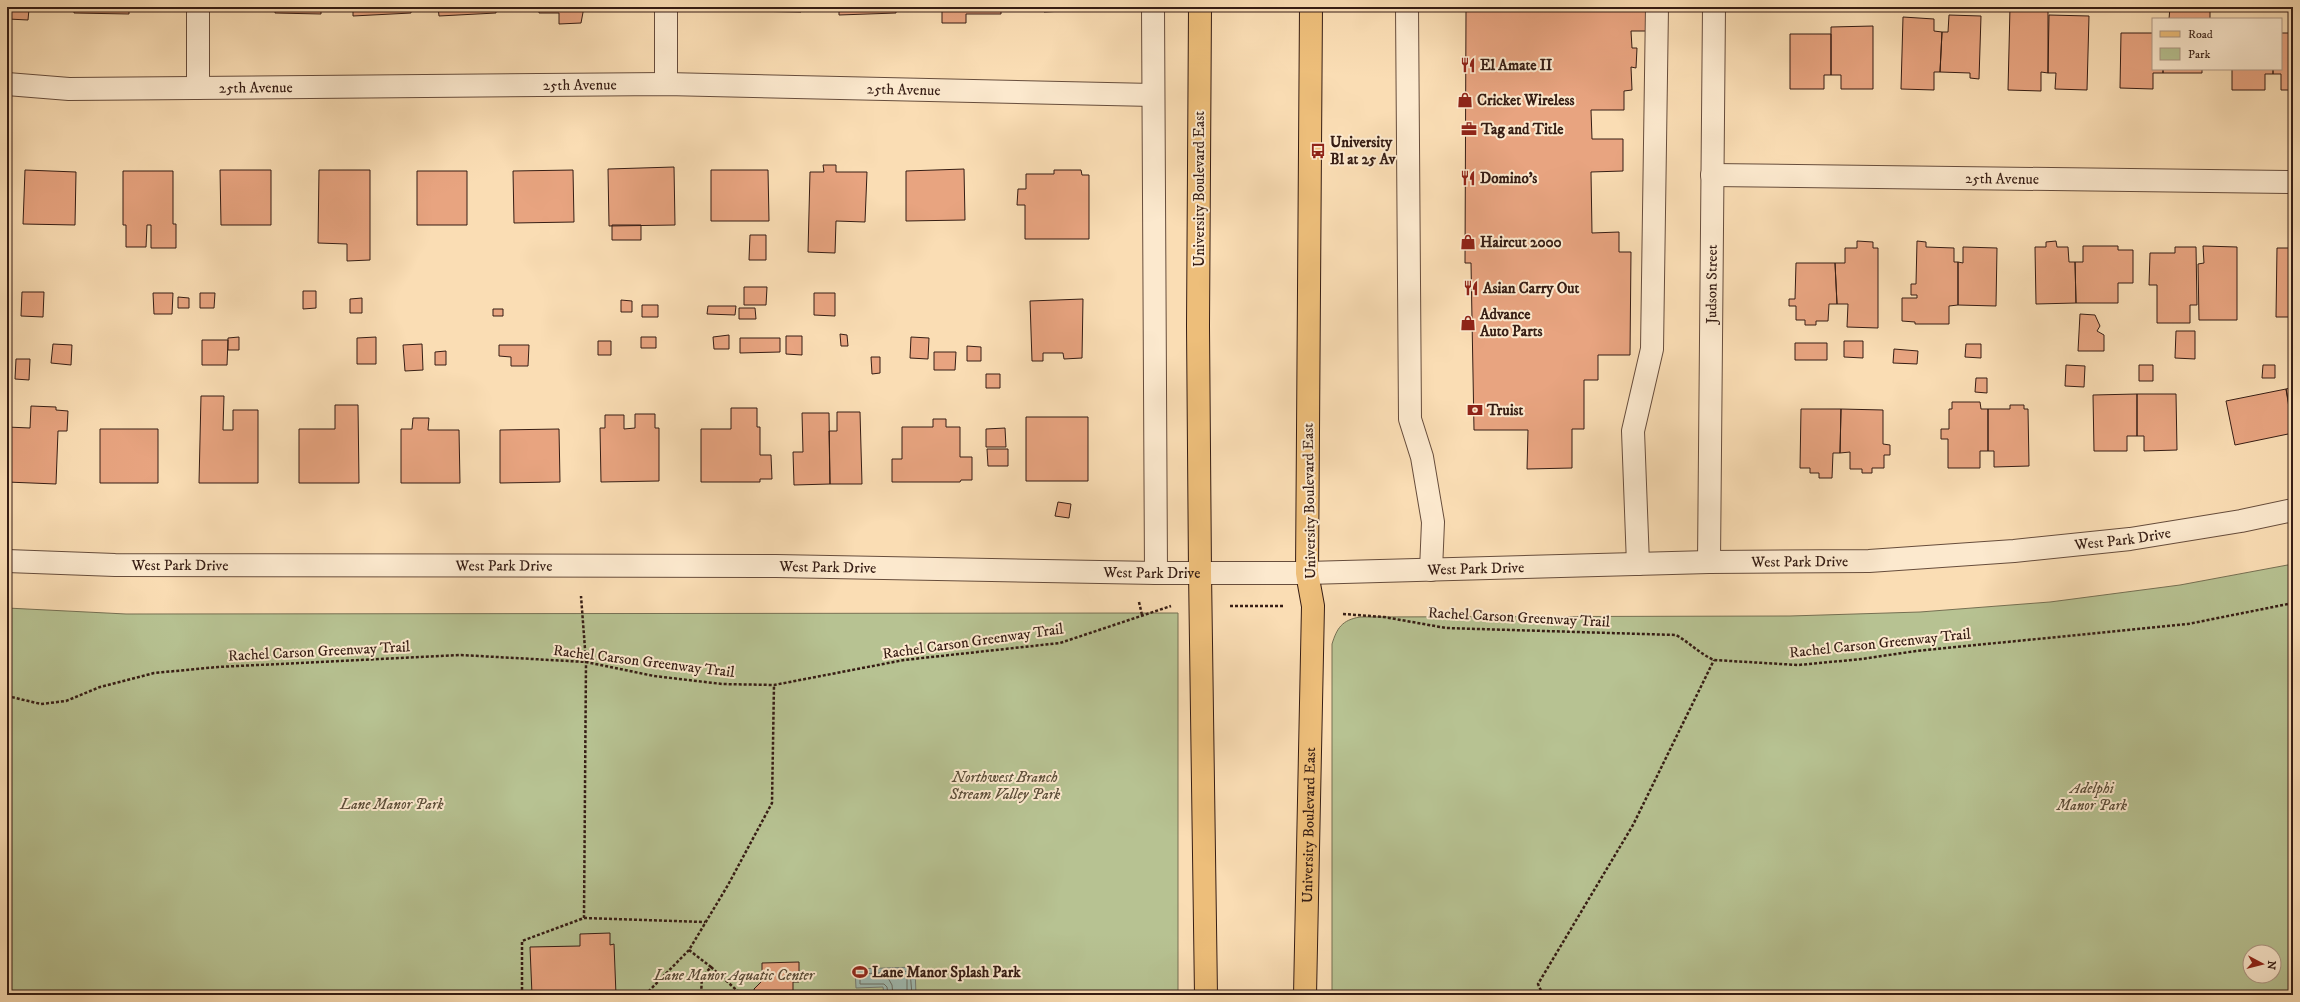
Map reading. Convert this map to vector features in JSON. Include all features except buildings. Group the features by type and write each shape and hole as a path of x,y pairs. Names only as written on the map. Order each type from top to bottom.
{"main road":[{"name":"University Boulevard East","path":"1200,7 1198,326 1200,606 1206,995"},
{"name":"University Boulevard East","path":"1306,995 1313,606 1307,573 1311,7"}],"street":[{"path":"198,7 198,88"},
{"path":"666,7 666,84"},
{"path":"1153,7 1156,573"},
{"path":"1407,7 1410,419 1422,457 1433,522 1431,570"},
{"path":"1638,564 1633,431 1652,349 1657,7"},
{"name":"Judson Street","path":"1709,562 1714,7"},
{"name":"25th Avenue","path":"7,84 69,89 666,84 1153,95"},
{"name":"25th Avenue","path":"1712,175 2293,182"},
{"name":"West Park Drive","path":"7,561 115,565 776,566 1156,573 1307,573 1709,562 1869,561 2014,551 2130,539 2241,521 2293,510"}],"path":[{"path":"579,565 586,662 584,918"},
{"path":"1139,601 1142,615"},
{"name":"Rachel Carson Greenway Trail","path":"7,696 41,704 66,701 100,687 154,673 218,667 461,655 586,662 654,676 722,684 774,685 904,660 1060,643 1167,606 1313,606 1349,616 1384,617 1446,628 1676,635 1689,642 1704,655 1714,660 1798,665 1862,659 1916,651 2188,624 2293,603"},
{"path":"1543,995 1538,984 1633,825 1714,660"},
{"path":"645,995 689,950 728,885 772,803 774,685"},
{"path":"522,995 522,941 584,918 705,922"},
{"path":"689,950 711,966 742,995"},
{"path":"701,995 702,977 711,966"}],"green space":[{"name":"Adelphi Manor Park","path":"2293,564 2293,995 1332,995 1332,644 1338,629 1349,620 1360,617 1790,616 1920,612 2050,602 2180,585"},
{"path":"7,608 126,614 1178,613 1178,995 7,995"}],"water":[{"path":"915,967 916,995 884,995 883,987 856,988 855,969"}],"place":[{"name":"El Amate II","path":"1468,65"},
{"name":"Cricket Wireless","path":"1465,100"},
{"name":"Tag and Title","path":"1469,129"},
{"name":"University Bl at 25 Av","path":"1318,151"},
{"name":"Domino's","path":"1468,178"},
{"name":"Haircut 2000","path":"1468,242"},
{"name":"Asian Carry Out","path":"1471,288"},
{"name":"Advance Auto Parts","path":"1468,323"},
{"name":"Truist","path":"1475,410"},
{"name":"Lane Manor Splash Park","path":"860,972"}],"park label":[{"name":"Northwest Branch Stream Valley Park","path":"1005,786"},
{"name":"Lane Manor Park","path":"392,804"},
{"name":"Lane Manor Aquatic Center","path":"734,975"}]}
